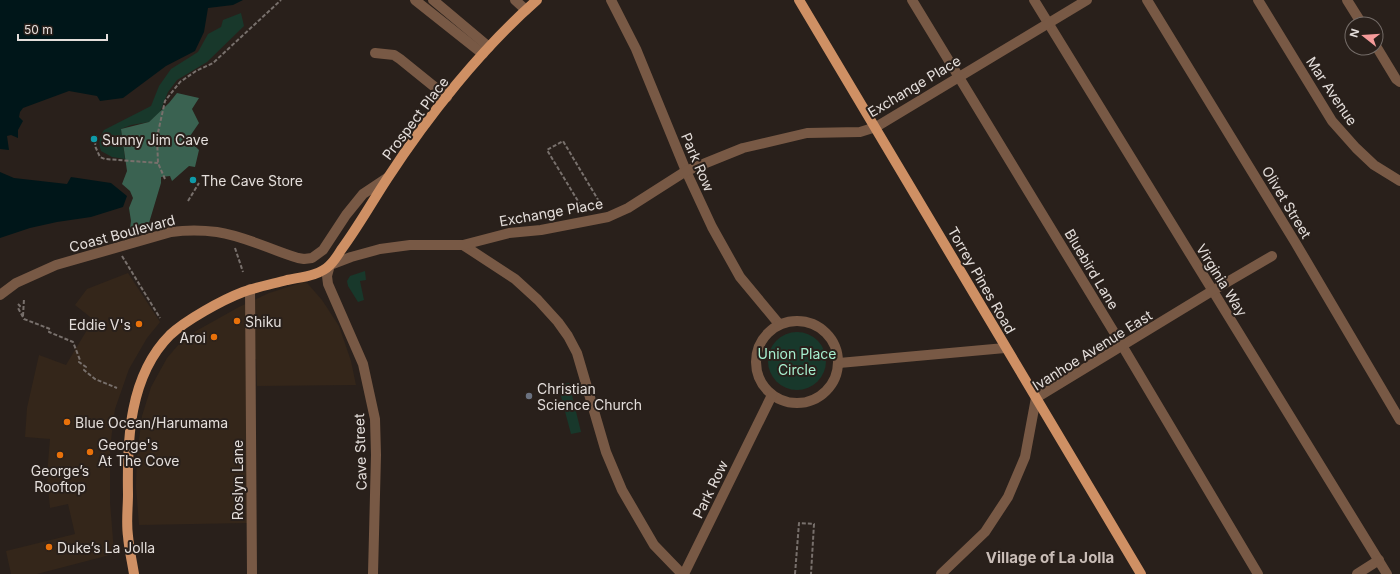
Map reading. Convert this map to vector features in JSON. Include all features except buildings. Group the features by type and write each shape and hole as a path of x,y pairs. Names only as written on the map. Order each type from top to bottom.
{"main road":[{"name":"Prospect Place","path":"330,265 351,237 388,178 435,111 486,50 537,0"},
{"name":"Torrey Pines Road","path":"800,0 1005,348 1141,574"},
{"path":"134,574 128,536 128,477 131,420 139,388 148,367 169,336 183,324 234,296 250,290 311,275 330,265"}],"street":[{"path":"415,0 486,50"},
{"path":"433,0 486,50"},
{"path":"515,0 526,10"},
{"name":"Park Row","path":"611,0 636,49 686,171 712,227 740,277 779,324"},
{"name":"Bluebird Lane","path":"912,0 1123,347 1258,574"},
{"name":"Virginia Way","path":"1034,0 1387,574"},
{"name":"Exchange Place","path":"330,265 351,257 390,247 423,244 463,245 509,233 541,230 608,217 628,208 686,171 743,148 807,133 860,132 876,127 1087,0"},
{"name":"Olivet Street","path":"1147,0 1295,242 1400,420"},
{"name":"Mar Avenue","path":"1258,0 1332,122 1374,165 1400,181"},
{"path":"1347,0 1357,16"},
{"path":"375,53 394,55 400,58 447,97"},
{"path":"1382,56 1396,79 1400,82"},
{"name":"Coast Boulevard","path":"0,295 16,284 56,265 171,232 188,230 218,232 304,259 312,258 323,250 346,215 363,194 388,178"},
{"path":"463,245 515,279 538,300 558,322 568,336 577,353 606,452 622,490 654,545 683,574"},
{"name":"Ivanhoe Avenue East","path":"941,574 985,532 1008,497 1025,457 1036,398 1272,256"},
{"name":"Cave Street","path":"330,265 327,276 328,284 363,364 375,419 376,455 373,574"},
{"name":"Roslyn Lane","path":"250,290 252,574"},
{"path":"793,320 807,321 820,327 830,336 837,349 839,363 836,376 830,387 819,398 809,402 796,403 784,401 772,395 762,385 757,372 756,358 759,344 768,332 779,324 793,320"},
{"path":"839,363 1005,348"},
{"name":"Park Row","path":"683,574 772,395"},
{"path":"1356,574 1379,560"}],"path":[{"path":"165,179 158,163 157,137 165,101 180,82 196,71 213,63 281,0"},
{"path":"96,135 95,146 100,157 124,161 158,163"},
{"path":"590,221 547,150 562,141 608,217"},
{"path":"188,202 199,183"},
{"path":"235,248 243,272"},
{"path":"120,254 160,318"},
{"path":"23,317 24,299"},
{"path":"18,304 20,306 18,308 24,319 50,329 49,332 73,342 80,360 79,362 86,367 84,370 95,379 117,388"},
{"path":"795,574 799,523 814,524 811,574"}],"shaded area":[{"path":"0,0 243,0 233,5 208,8 204,32 195,51 166,66 123,98 100,101 97,96 69,91 23,108 19,117 23,121 18,130 18,138 11,135 7,136 9,150 0,149"},
{"path":"0,172 14,178 67,184 71,177 111,183 127,196 123,207 91,217 30,228 0,238"},
{"path":"128,273 160,322 147,338 129,369 115,409 110,448 110,502 114,552 106,556 37,574 11,574 6,551 75,534 68,504 50,508 47,475 50,439 25,437 27,408 39,355 66,365 93,320 75,305 87,289"},
{"path":"304,282 308,284 322,300 339,326 351,361 356,385 257,386 256,359 247,359 248,523 139,525 136,486 137,456 142,416 151,387 167,358 180,343 196,331 239,307 269,293"}],"green space":[{"path":"241,13 244,26 207,62 177,80 168,92 160,112 149,122 131,125 121,129 125,159 112,157 101,151 100,140 104,130 151,106 159,86 171,69 198,52 208,34 221,27 223,20"},
{"path":"177,93 199,98 192,109 199,123 188,139 199,150 195,167 189,166 172,181 170,176 161,177 161,183 149,223 130,229 131,221 129,208 133,198 130,191 122,184 127,171 121,129 149,122"},
{"path":"365,271 366,280 360,281 364,300 358,302 348,286 347,281 350,276"},
{"name":"Union Place Circle","path":"797,332 808,334 821,345 824,350 826,361 824,372 813,385 808,388 797,390 786,388 773,377 770,372 768,361 770,350 781,337 786,334"},
{"path":"569,383 581,432 571,434 558,385"}],"place":[{"name":"Sunny Jim Cave","path":"94,139"},
{"name":"The Cave Store","path":"193,180"},
{"name":"Shiku","path":"237,321"},
{"name":"Eddie V's","path":"139,324"},
{"name":"Aroi","path":"214,337"},
{"name":"Christian Science Church","path":"529,396"},
{"name":"Blue Ocean/Harumama","path":"67,422"},
{"name":"George's At The Cove","path":"90,452"},
{"name":"George’s Rooftop","path":"60,455"},
{"name":"Duke’s La Jolla","path":"49,547"}],"district":[{"name":"Village of La Jolla","path":"1050,557"}]}
